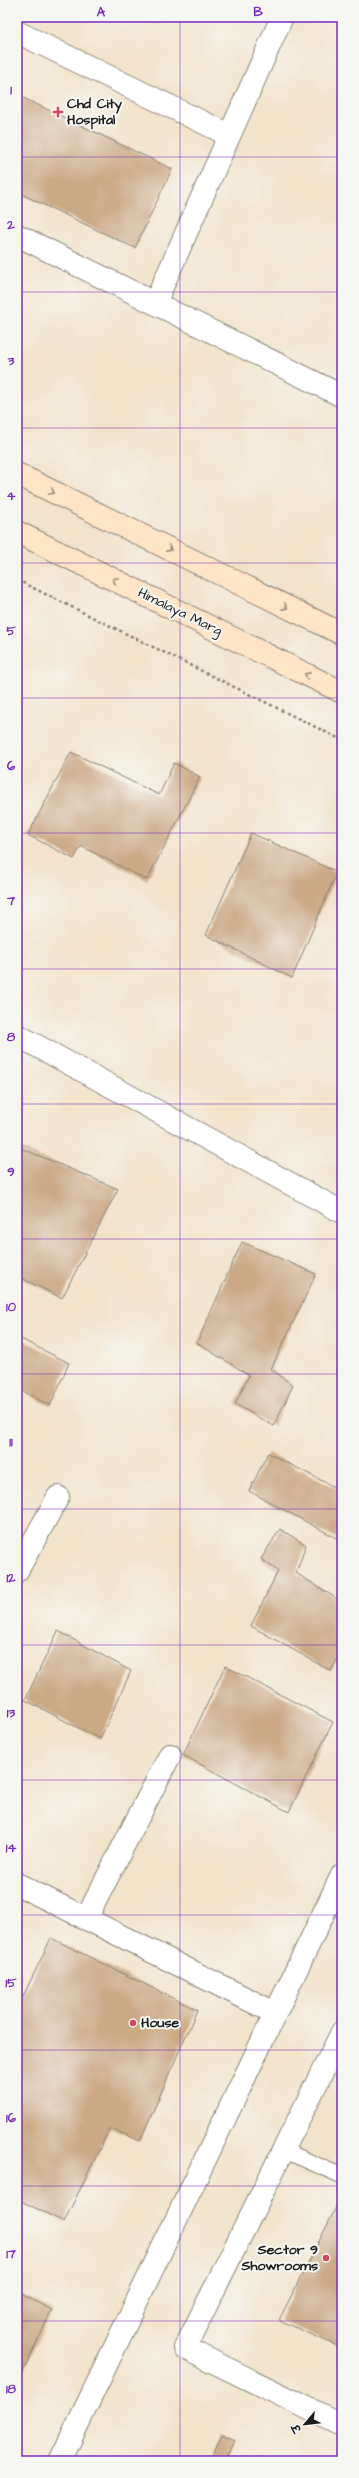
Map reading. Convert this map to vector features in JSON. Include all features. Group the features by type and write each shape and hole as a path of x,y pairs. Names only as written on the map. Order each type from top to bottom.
{"main road":[{"path":"17,474 342,634"},
{"name":"Himalaya Marg","path":"17,532 342,692"}],"street":[{"path":"155,303 282,17"},
{"path":"17,32 229,135"},
{"path":"17,235 342,396"},
{"path":"17,1035 342,1212"},
{"path":"17,1571 58,1498"},
{"path":"86,1919 170,1755"},
{"path":"60,2461 342,1875"},
{"path":"17,1884 275,2013"},
{"path":"342,2032 185,2348 342,2425"}],"lane":[{"path":"283,2150 342,2176"}],"path":[{"path":"17,580 342,740"}],"building":[{"path":"17,95 172,169 135,248 17,192"},
{"path":"71,752 159,795 174,763 200,777 147,880 81,846 74,859 28,835"},
{"path":"251,833 337,872 292,978 206,935"},
{"path":"18,1147 118,1189 62,1298 17,1276"},
{"path":"242,1242 316,1274 271,1369 293,1385 274,1426 235,1404 249,1375 197,1343"},
{"path":"17,1337 69,1363 50,1406 17,1388"},
{"path":"268,1453 342,1491 342,1541 249,1491"},
{"path":"280,1529 306,1545 296,1573 342,1602 342,1651 331,1671 251,1626 278,1571 261,1559"},
{"path":"58,1631 131,1671 100,1739 25,1700"},
{"path":"225,1666 333,1722 289,1812 183,1755"},
{"path":"51,1938 197,2010 140,2141 110,2128 64,2222 17,2199 17,2090 22,2081 17,2078 17,2009"},
{"name":"Sector 9 Showrooms","path":"342,2196 342,2348 279,2320"},
{"path":"17,2292 52,2310 17,2385"},
{"path":"222,2434 235,2440 226,2461 210,2461"}],"place":[{"name":"Chd City Hospital","path":"58,112"},
{"name":"House","path":"133,2023"},
{"name":"Sector 9 Showrooms","path":"326,2258"}]}
